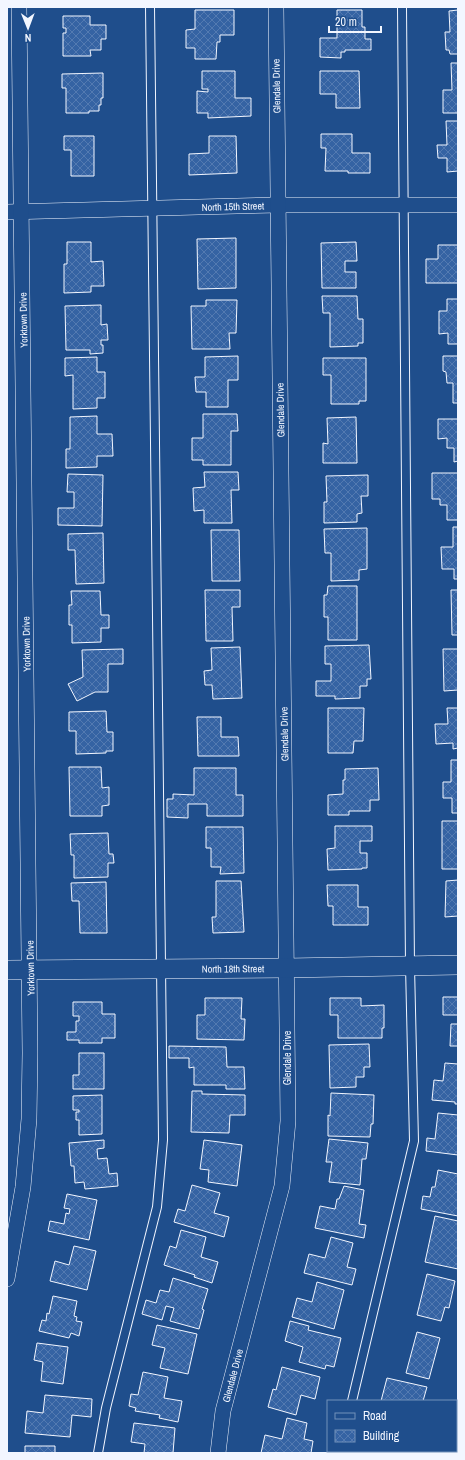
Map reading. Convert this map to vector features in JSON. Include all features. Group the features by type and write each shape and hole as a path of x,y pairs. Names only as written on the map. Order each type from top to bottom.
{"street":[{"name":"Yorktown Drive","path":"7,1278 23,1187 29,1119 30,1053 30,970 14,212 19,7"},
{"name":"Glendale Drive","path":"218,1453 223,1411 282,1186 288,1121 276,7"},
{"name":"North 15th Street","path":"14,212 278,205 458,205"},
{"name":"North 18th Street","path":"7,970 458,965"}],"lane":[{"path":"98,1453 106,1408 157,1207 163,1140 150,7"},
{"path":"352,1400 414,1141 410,966 402,7"}],"building":[{"path":"195,10 234,10 234,35 220,35 220,42 217,42 216,59 195,59 195,48 186,48 186,30 195,29"},
{"path":"337,10 362,10 362,27 365,27 365,39 371,39 371,50 345,50 345,52 341,52 341,58 320,57 320,38 337,38"},
{"path":"458,10 458,54 450,54 449,50 446,50 445,32 450,32 449,11"},
{"path":"63,16 90,16 90,25 106,25 106,39 101,39 101,50 90,50 91,56 63,56 63,33 66,33 66,28 63,28"},
{"path":"451,63 458,63 458,113 443,113 443,90 452,90"},
{"path":"202,71 235,71 235,98 251,98 251,116 208,118 208,113 197,113 197,91 208,92 208,89 202,89"},
{"path":"320,71 359,71 360,108 336,108 336,94 320,94"},
{"path":"103,73 103,98 101,98 99,111 89,111 89,113 66,113 66,88 62,88 62,74"},
{"path":"446,121 458,121 458,171 447,172 447,158 438,158 437,145 447,145"},
{"path":"321,134 352,134 352,153 370,153 370,173 325,171 326,148 321,148"},
{"path":"64,136 94,136 94,176 71,176 71,150 64,150"},
{"path":"209,136 236,136 237,173 189,175 189,154 209,153"},
{"path":"236,238 236,288 198,289 197,239"},
{"path":"67,242 91,242 91,262 103,261 104,286 91,286 91,292 64,293 64,264 67,264"},
{"path":"356,242 357,261 345,261 345,272 356,272 356,288 322,288 321,243"},
{"path":"438,245 458,245 458,283 426,283 426,259 438,259"},
{"path":"322,296 357,296 358,319 363,319 363,343 358,343 358,346 330,347 330,313 323,313"},
{"path":"447,299 458,299 458,344 448,344 448,333 439,334 439,311 447,311"},
{"path":"206,300 237,300 236,333 229,333 230,349 192,349 191,306 206,306"},
{"path":"101,305 101,325 107,324 108,340 101,340 101,345 103,345 103,353 90,354 90,350 66,350 65,306"},
{"path":"238,356 238,380 228,380 228,407 206,407 206,392 196,392 195,377 205,377 205,357"},
{"path":"443,356 458,356 458,403 453,403 453,383 447,383 446,372 443,371"},
{"path":"97,357 97,372 105,372 105,398 97,398 97,408 73,409 73,375 65,376 65,358"},
{"path":"323,358 366,358 366,401 359,401 359,404 331,404 331,375 323,375"},
{"path":"203,414 237,414 238,431 231,431 231,465 203,465 203,460 192,460 192,438 203,438"},
{"path":"97,416 97,434 112,434 113,456 97,456 97,467 66,468 66,449 70,449 70,417"},
{"path":"356,417 357,463 323,463 323,443 328,444 327,418"},
{"path":"438,419 458,419 458,461 454,462 454,448 447,448 447,438 438,439"},
{"path":"204,472 238,472 239,490 231,490 232,523 204,523 204,510 194,511 193,488 205,487"},
{"path":"432,473 458,473 458,520 447,520 447,505 440,505 440,499 432,499"},
{"path":"68,474 103,475 102,526 58,525 58,508 74,508 74,492 67,492"},
{"path":"368,475 368,496 361,496 362,513 357,514 357,522 324,523 324,502 327,502 326,476"},
{"path":"453,527 458,527 458,579 454,579 454,569 442,569 441,547 453,547"},
{"path":"367,528 367,569 359,570 359,580 331,581 331,553 325,553 324,529"},
{"path":"211,530 239,530 240,581 212,581"},
{"path":"103,533 104,583 76,584 75,550 68,550 68,534"},
{"path":"328,586 357,586 357,640 328,640 328,617 324,617 324,595 327,595"},
{"path":"205,590 240,590 240,607 232,607 233,641 206,641"},
{"path":"451,590 458,590 458,635 452,635"},
{"path":"71,591 100,591 101,615 109,615 109,628 101,628 101,642 72,643 72,625 69,625 69,605 72,605"},
{"path":"369,645 371,679 367,679 367,686 360,686 360,698 335,699 335,696 316,696 316,681 331,681 331,664 325,664 325,646"},
{"path":"240,647 242,698 213,699 212,685 205,685 204,671 212,670 211,648"},
{"path":"123,649 123,664 108,664 108,692 95,692 77,701 68,684 83,677 82,650"},
{"path":"443,649 458,649 458,690 444,691"},
{"path":"328,708 364,708 363,741 354,741 353,753 328,753"},
{"path":"447,708 458,708 458,748 453,749 453,743 436,744 435,724 448,724"},
{"path":"106,711 107,732 113,732 113,751 106,751 106,753 76,754 76,731 69,731 69,712"},
{"path":"197,717 221,717 221,737 238,737 239,756 198,756"},
{"path":"451,760 458,760 458,813 452,813 452,798 443,798 443,782 451,782"},
{"path":"69,767 101,767 102,788 109,787 109,805 102,806 102,816 70,816"},
{"path":"194,768 236,768 236,795 243,795 243,816 207,816 207,804 188,804 188,818 167,817 167,799 173,799 173,794 194,795"},
{"path":"378,768 379,800 370,800 370,811 349,811 349,815 328,815 328,795 343,794 345,769"},
{"path":"442,821 458,821 458,869 442,869"},
{"path":"335,826 372,826 372,841 360,841 360,853 367,853 367,868 328,870 327,849 335,848"},
{"path":"206,827 243,827 244,873 220,874 221,867 211,867 211,848 206,848"},
{"path":"108,833 109,854 113,854 114,863 108,863 108,877 74,878 74,855 71,855 70,834"},
{"path":"458,880 458,916 445,917 446,881"},
{"path":"216,881 241,881 244,932 213,933 212,917 216,917"},
{"path":"106,882 107,933 80,933 79,901 72,901 71,883"},
{"path":"327,885 358,885 358,907 368,907 368,925 333,925 333,906 328,906"},
{"path":"443,997 458,997 458,1015 443,1015"},
{"path":"205,998 242,998 241,1019 245,1019 244,1040 197,1039 197,1015 205,1015"},
{"path":"330,998 361,998 361,1006 384,1005 384,1028 382,1028 382,1038 338,1038 338,1015 330,1015"},
{"path":"73,1002 102,1002 102,1014 115,1014 115,1038 102,1038 102,1043 79,1043 79,1040 67,1040 67,1032 76,1032 76,1021 79,1021 79,1016 73,1016"},
{"path":"451,1024 458,1024 458,1046 450,1046"},
{"path":"369,1044 370,1067 364,1067 364,1077 356,1077 356,1087 330,1088 329,1045"},
{"path":"169,1046 226,1047 227,1067 244,1067 245,1089 226,1089 226,1085 194,1085 194,1067 189,1068 189,1058 169,1058"},
{"path":"79,1053 104,1053 104,1089 73,1089 73,1075 79,1075"},
{"path":"445,1063 458,1064 458,1104 455,1104 455,1102 432,1100 434,1080 443,1081"},
{"path":"192,1091 202,1091 202,1094 245,1095 245,1115 230,1115 229,1133 191,1132"},
{"path":"331,1093 374,1095 373,1124 371,1124 370,1137 328,1136 328,1115 330,1116"},
{"path":"102,1095 102,1134 79,1135 79,1120 76,1120 76,1112 79,1112 79,1110 73,1110 73,1096"},
{"path":"438,1113 458,1115 458,1155 426,1151 427,1138 435,1139"},
{"path":"329,1139 368,1143 366,1159 362,1159 360,1185 329,1182 332,1162 326,1162"},
{"path":"104,1140 104,1148 97,1149 98,1159 107,1158 109,1174 117,1173 118,1186 85,1189 84,1182 75,1183 74,1166 71,1166 69,1143"},
{"path":"204,1140 242,1145 237,1186 208,1182 209,1170 200,1169"},
{"path":"438,1170 458,1174 458,1216 421,1209 423,1196 430,1197 432,1187 435,1187"},
{"path":"192,1185 220,1193 214,1213 229,1217 224,1237 174,1222 178,1209 185,1211"},
{"path":"344,1186 364,1190 359,1224 366,1225 364,1238 315,1228 320,1206 335,1209 337,1199 339,1199"},
{"path":"67,1194 97,1200 89,1240 48,1231 50,1221 64,1224 66,1213 69,1214 70,1209 64,1208"},
{"path":"435,1216 458,1221 458,1269 425,1262"},
{"path":"181,1230 206,1237 201,1257 218,1262 212,1283 194,1277 195,1275 164,1265 170,1246 176,1248"},
{"path":"331,1237 353,1243 347,1267 356,1269 352,1285 304,1273 309,1254 325,1258"},
{"path":"74,1246 96,1251 87,1290 50,1281 55,1261 69,1265"},
{"path":"427,1274 455,1281 449,1308 445,1307 441,1321 417,1315"},
{"path":"173,1278 208,1289 202,1309 204,1310 199,1329 170,1321 174,1308 166,1306 162,1320 142,1314 146,1300 156,1303 160,1290 169,1292"},
{"path":"317,1282 344,1290 334,1329 292,1317 297,1298 312,1302"},
{"path":"53,1296 77,1301 74,1316 77,1317 76,1321 82,1322 79,1336 71,1333 69,1338 39,1331 42,1320 46,1321 47,1313 49,1314"},
{"path":"290,1321 309,1326 308,1330 341,1338 334,1367 326,1365 325,1369 299,1362 303,1347 285,1341"},
{"path":"157,1325 197,1334 188,1374 160,1368 165,1348 152,1345"},
{"path":"417,1332 440,1338 429,1379 406,1373"},
{"path":"37,1343 68,1347 63,1384 41,1381 43,1362 34,1360"},
{"path":"282,1367 320,1377 315,1399 301,1395 296,1415 268,1407 273,1389 276,1390"},
{"path":"143,1372 168,1377 164,1398 182,1401 178,1422 159,1418 160,1415 135,1411 136,1408 129,1406 131,1394 138,1395"},
{"path":"387,1378 427,1387 423,1400 381,1400"},
{"path":"45,1395 92,1399 91,1417 72,1415 70,1437 25,1433 27,1411 43,1413"},
{"path":"287,1418 307,1423 304,1439 313,1441 311,1453 261,1453 265,1435 282,1439"},
{"path":"134,1423 175,1428 173,1453 144,1453 145,1444 131,1442"},
{"path":"25,1446 55,1446 55,1453 25,1453"},
{"path":"374,1452 413,1452 413,1453"}]}
